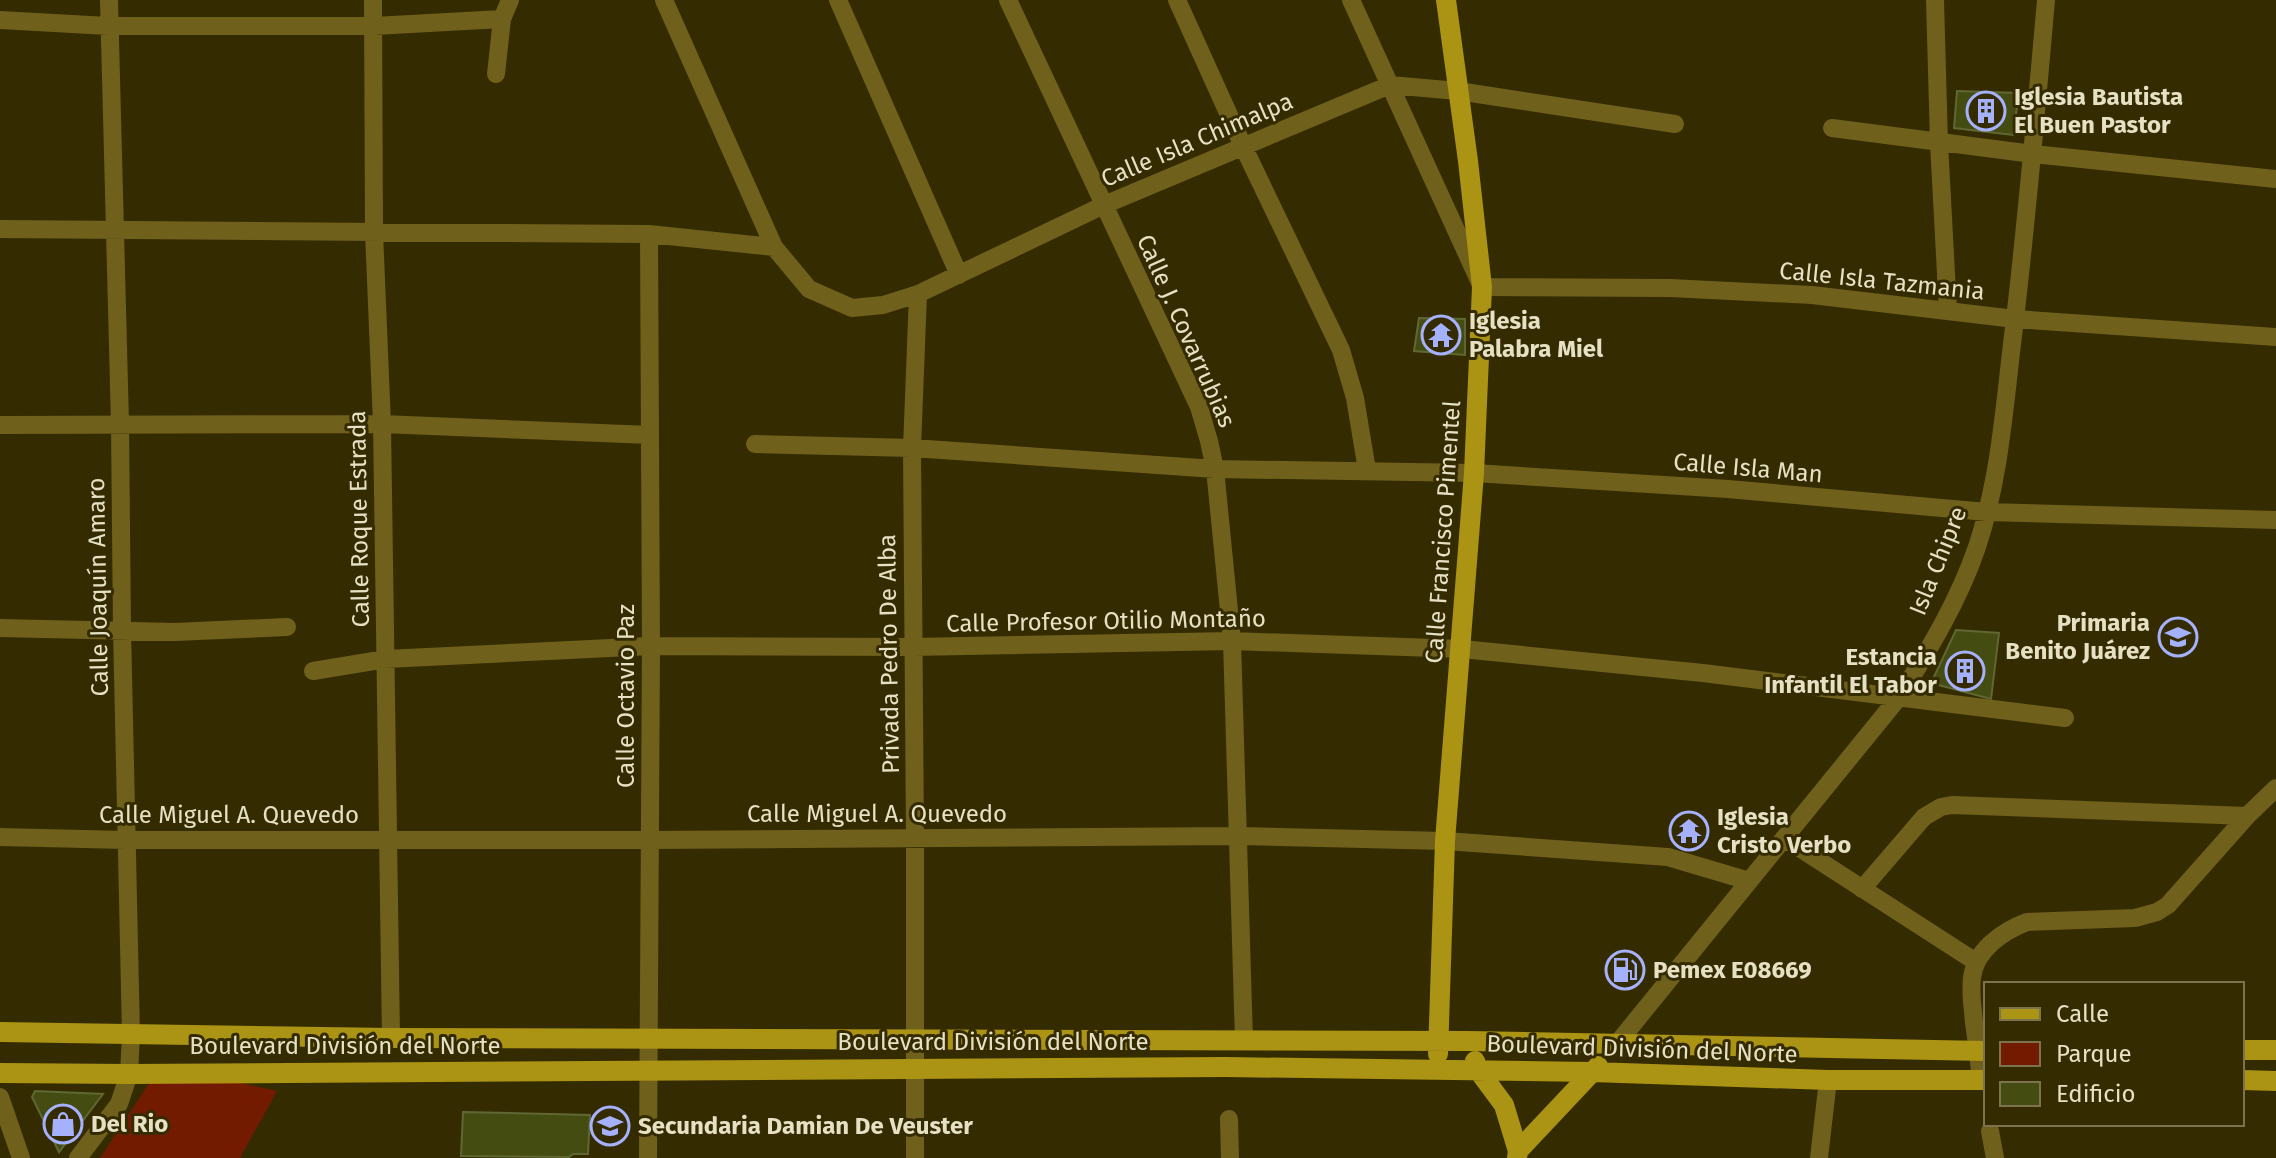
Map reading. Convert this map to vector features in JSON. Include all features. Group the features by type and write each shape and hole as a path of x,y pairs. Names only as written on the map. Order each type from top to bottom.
{"main road":[{"name":"Calle Francisco Pimentel","path":"1437,1070 1445,841 1474,473 1482,287 1446,0"},
{"name":"Boulevard División del Norte","path":"0,1032 391,1038 1468,1041 1982,1051"},
{"path":"1468,1041 1478,1070 1504,1105 1518,1154"},
{"name":"Isla Chipre","path":"1592,1072 1616,1045"},
{"path":"2244,1050 2276,1050"},
{"name":"Boulevard División del Norte","path":"0,1073 1226,1067 1592,1072 1828,1080 1983,1080"},
{"path":"1518,1154 1592,1072"},
{"path":"2244,1080 2276,1081"}],"street":[{"name":"Calle Joaquín Amaro","path":"78,1158 119,1104 129,1074 131,1035 109,0"},
{"name":"Calle Roque Estrada","path":"373,0 374,232 382,424 391,1038"},
{"path":"496,74 502,19 510,0"},
{"name":"Calle Isla Chimalpa","path":"664,0 774,247 809,289 852,308 883,305 918,294 1104,205 1390,85 1458,91 1675,124"},
{"path":"838,0 959,275"},
{"name":"Calle J. Covarrubias","path":"1008,0 1199,407 1209,441 1215,469 1232,641 1244,1041"},
{"path":"1177,0 1341,350 1355,398 1367,470"},
{"path":"1351,0 1482,287"},
{"path":"1935,0 1948,311"},
{"name":"Isla Chipre","path":"1616,1045 1899,697 1932,645 1965,578 1987,512 2000,444 2033,154 2046,0"},
{"path":"0,20 108,26 374,26 502,19"},
{"path":"1832,128 2033,154 2276,179"},
{"path":"0,229 649,234 774,247"},
{"name":"Calle Octavio Paz","path":"648,1158 651,646 649,234"},
{"name":"Calle Isla Tazmania","path":"1482,287 1670,288 1812,295 2015,319 2276,337"},
{"name":"Privada Pedro De Alba","path":"915,1158 912,448 918,294"},
{"path":"0,425 382,424 650,435"},
{"name":"Calle Isla Man","path":"755,444 912,448 1215,469 1474,473 1728,489 1987,512 2276,520"},
{"path":"0,628 175,632 287,627"},
{"name":"Calle Profesor Otilio Montaño","path":"313,671 386,659 651,646 912,647 1232,641 1462,649 1703,673 2065,718"},
{"path":"1983,1080 1972,978 1976,962 1999,936 2027,922 2135,918 2157,912 2168,905 2276,788"},
{"path":"1862,889 1924,817 1952,805 2247,816"},
{"name":"Calle Miguel A. Quevedo","path":"0,837 126,840 648,840 1239,836 1445,841 1668,857 1749,881"},
{"path":"1784,838 1976,962"},
{"path":"1819,1158 1828,1080"},
{"path":"0,1097 21,1158"},
{"path":"1229,1119 1230,1158"},
{"path":"1990,1131 1995,1158"}],"green space":[{"path":"150,1082 240,1083 277,1091 240,1158 100,1158"}],"building":[{"name":"Iglesia Bautista El Buen Pastor","path":"1957,91 2019,93 2013,135 1954,128"},
{"name":"Iglesia Palabra Miel","path":"1419,318 1465,319 1465,355 1414,351"},
{"name":"Estancia Infantil El Tabor","path":"1956,630 1999,633 1991,699 1931,683"},
{"name":"Del Rio","path":"35,1091 103,1094 59,1152 32,1097"},
{"path":"463,1112 590,1115 588,1154 569,1157 461,1156"}],"place":[{"name":"Iglesia Bautista El Buen Pastor","path":"1986,111"},
{"name":"Iglesia Palabra Miel","path":"1441,335"},
{"name":"Primaria Benito Juárez","path":"2178,637"},
{"name":"Estancia Infantil El Tabor","path":"1965,671"},
{"name":"Iglesia Cristo Verbo","path":"1689,831"},
{"name":"Pemex E08669","path":"1625,970"},
{"name":"Del Rio","path":"63,1124"},
{"name":"Secundaria Damian De Veuster","path":"610,1126"}]}
